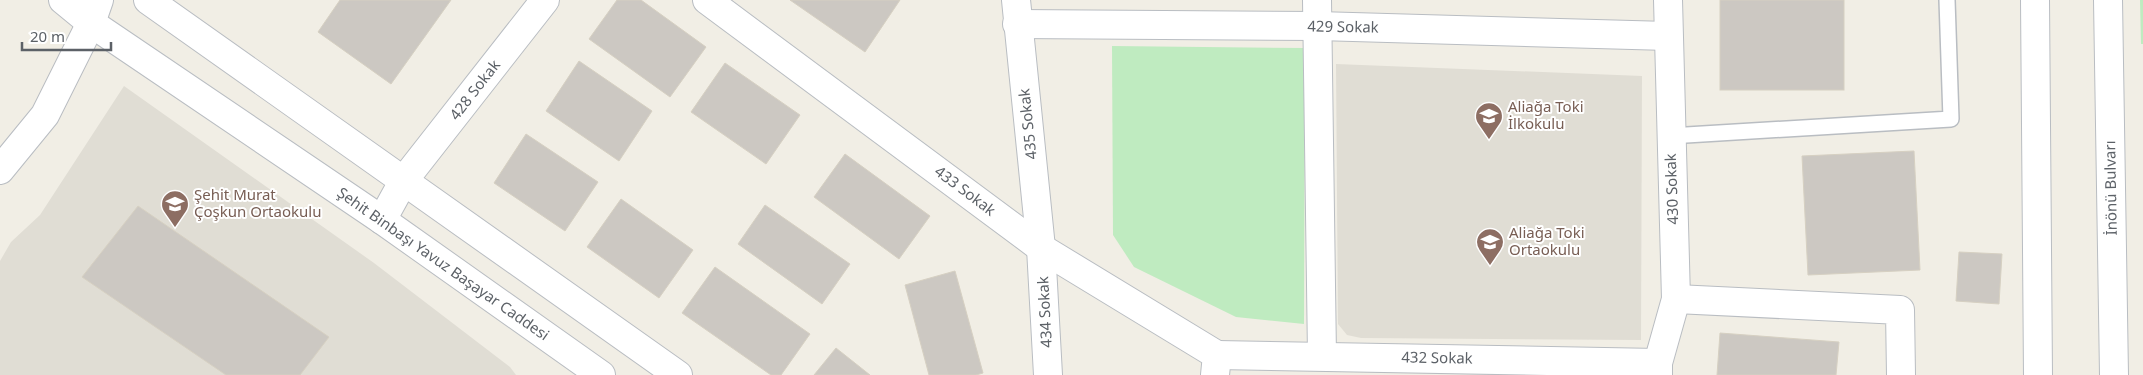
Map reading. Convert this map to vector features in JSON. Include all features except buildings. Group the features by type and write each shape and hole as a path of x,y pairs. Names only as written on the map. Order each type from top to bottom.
{"street":[{"name":"Şehit Binbaşı Yavuz Başayar Caddesi","path":"63,0 95,11 596,373"},
{"path":"148,0 678,375"},
{"name":"428 Sokak","path":"382,220 404,180 545,0"},
{"name":"433 Sokak","path":"707,0 1041,248 1216,365"},
{"name":"430 Sokak","path":"1658,369 1676,299 1670,136 1668,0"},
{"path":"2035,0 2038,375"},
{"name":"İnönü Bulvarı","path":"2108,0 2114,375"},
{"path":"0,170 45,116 95,11"},
{"name":"435 Sokak","path":"1017,12 1041,248"},
{"name":"429 Sokak","path":"1017,12 1318,13 1668,36"},
{"path":"1318,13 1322,356"},
{"name":"434 Sokak","path":"1041,248 1048,375"},
{"path":"1676,299 1900,310 1901,375"},
{"name":"432 Sokak","path":"1216,365 1322,356 1658,369"}],"lane":[{"path":"1670,136 1951,119 1947,0"}],"shaded area":[{"path":"1336,64 1642,76 1641,340 1361,338 1347,335 1338,324"},
{"name":"Şehit Murat Çoşkun Ortaokulu","path":"124,86 374,263 510,367 516,375 0,375 0,261 11,242 40,215"}],"green space":[{"path":"2140,0 2143,0 2143,44 2141,44"},
{"path":"1112,46 1305,48 1304,324 1236,317 1134,267 1113,235"}],"place":[{"name":"Aliağa Toki İlkokulu","path":"1489,140"},
{"name":"Şehit Murat Çoşkun Ortaokulu","path":"175,228"},
{"name":"Aliağa Toki Ortaokulu","path":"1490,266"}]}
